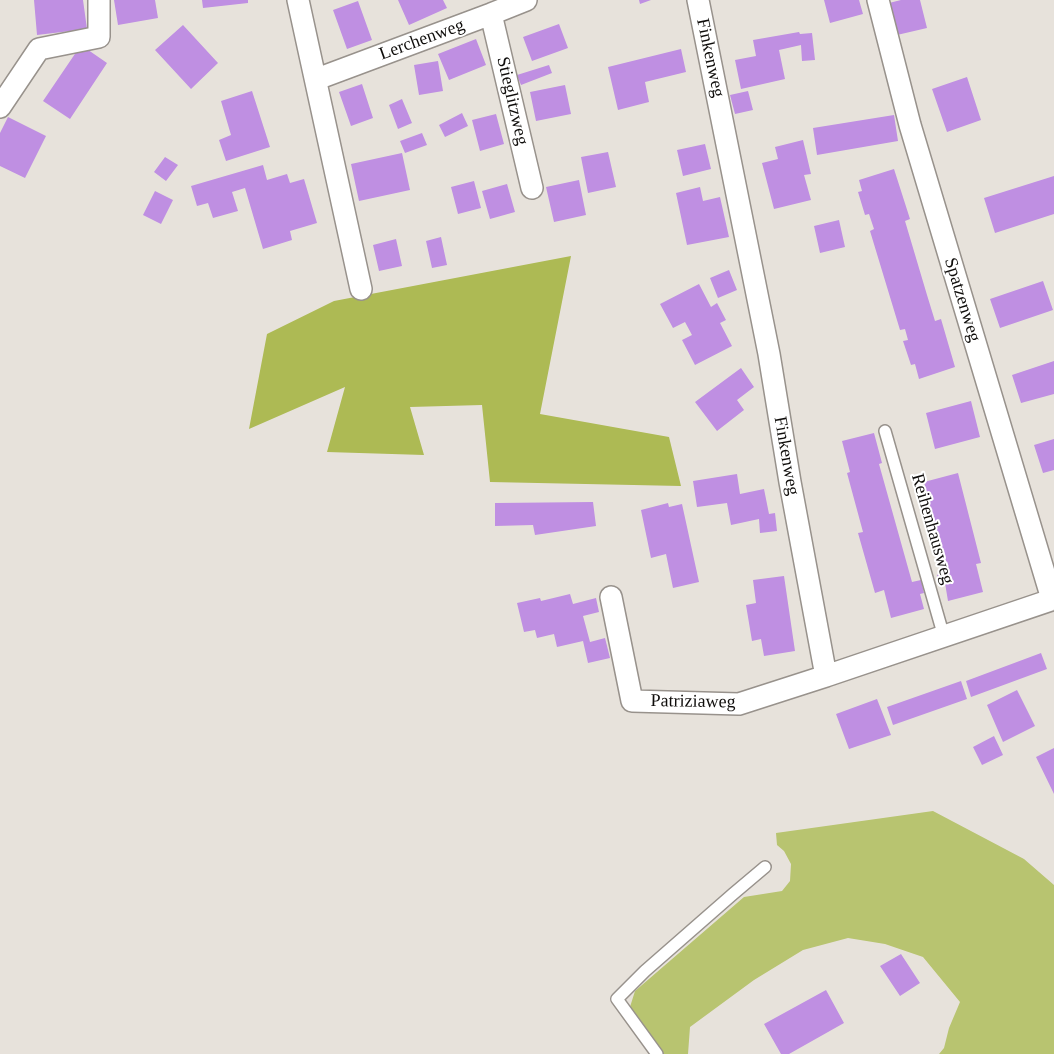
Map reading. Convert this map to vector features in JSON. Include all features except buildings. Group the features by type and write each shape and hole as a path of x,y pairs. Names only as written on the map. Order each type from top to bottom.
{"street":[{"path":"0,107 39,49 99,37 99,0"},
{"path":"298,0 317,79 361,289"},
{"name":"Lerchenweg","path":"317,79 526,0"},
{"name":"Finkenweg","path":"698,0 769,354 790,482 826,676"},
{"name":"Spatzenweg","path":"878,0 910,125 1053,599"},
{"name":"Stieglitzweg","path":"491,14 532,188"},
{"name":"Patriziaweg","path":"611,597 632,701 739,704 826,676"},
{"path":"826,676 1053,599"}],"lane":[{"name":"Reihenhausweg","path":"885,431 944,637"},
{"path":"657,1054 617,999 645,971 765,867"}],"green space":[{"path":"571,256 540,414 669,437 681,486 490,482 482,405 410,407 424,455 327,452 345,387 249,429 267,334 334,301"},
{"path":"933,811 1024,859 1054,885 1054,1054 939,1054 944,1048 949,1028 960,1002 923,957 885,944 848,938 803,950 754,980 690,1027 688,1054 663,1054 630,1007 635,991 744,897 782,891 790,881 791,864 784,851 777,845 776,833"}]}
